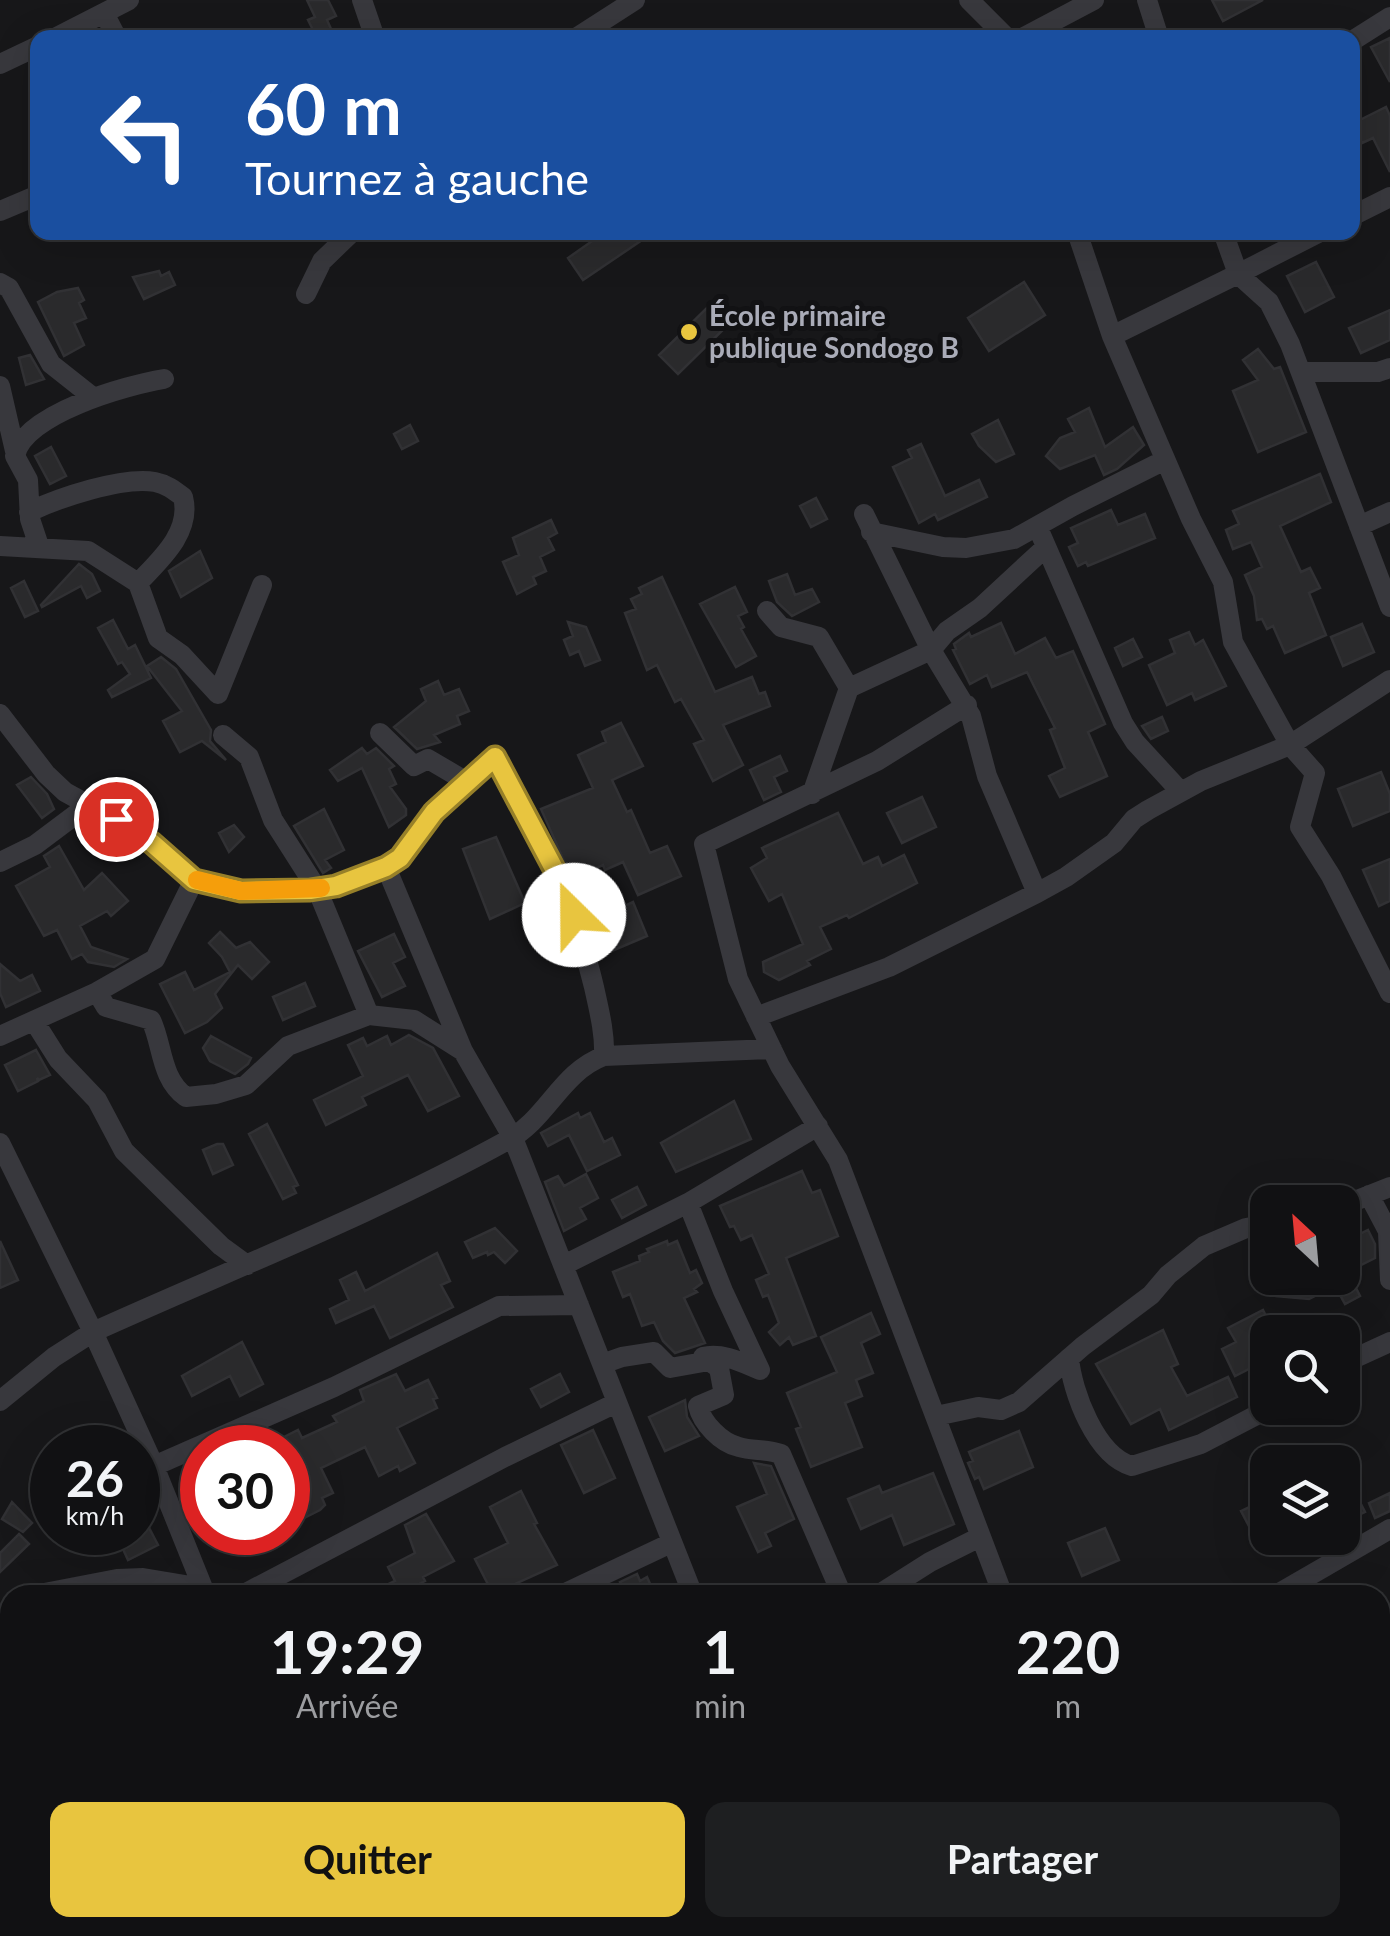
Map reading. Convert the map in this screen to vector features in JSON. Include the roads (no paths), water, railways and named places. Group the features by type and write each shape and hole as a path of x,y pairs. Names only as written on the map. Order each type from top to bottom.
{"street":[{"path":"71,30 129,0"},
{"path":"362,0 373,30"},
{"path":"588,30 635,0"},
{"path":"968,0 999,30"},
{"path":"1037,30 1094,0"},
{"path":"1147,0 1156,30"},
{"path":"104,13 113,30"},
{"path":"1360,37 1390,16"},
{"path":"0,64 30,50"},
{"path":"1360,212 1390,197"},
{"path":"0,211 30,198"},
{"path":"306,294 322,261 342,240"},
{"path":"1079,240 1112,336 1223,582 1233,642 1290,745 1315,772 1300,827 1330,876 1390,993"},
{"path":"1227,240 1238,274 1269,302 1302,372 1390,607"},
{"path":"1112,336 1304,240"},
{"path":"0,283 9,288 52,364 94,398"},
{"path":"1302,372 1378,372 1390,368"},
{"path":"15,451 31,432 94,398 132,384 164,378"},
{"path":"0,386 17,462 30,488 29,512 39,546"},
{"path":"812,794 849,688 931,650 947,632 980,608 1073,506 1165,460"},
{"path":"29,512 134,481 150,480 172,488 182,497 184,518 168,552 138,583"},
{"path":"1359,526 1390,512"},
{"path":"1038,892 995,798 966,705 931,650 868,523 943,547 966,548 1042,537"},
{"path":"1042,537 1123,723 1135,742 1181,792"},
{"path":"0,546 88,552 138,583 158,638 182,655 218,694 262,585"},
{"path":"767,611 787,630 819,637 849,688"},
{"path":"756,1017 888,967 1038,892 1114,842 1134,819 1228,769 1290,745 1390,680"},
{"path":"966,705 877,761 704,844 738,979 772,1049 838,1160 1000,1585"},
{"path":"0,714 55,784 136,831 194,880 241,891 336,886 386,867 400,858 427,820 495,757 560,880 584,948 604,1056"},
{"path":"380,733 414,766 428,759 467,782"},
{"path":"223,735 249,758 274,820 317,889 369,1014"},
{"path":"0,862 35,845 87,806"},
{"path":"386,867 463,1051 514,1138 689,1585"},
{"path":"0,1036 97,992 155,959 194,880"},
{"path":"97,992 106,1007 151,1020 163,1066 178,1092 186,1097 246,1085 288,1046 369,1014 414,1020 463,1051"},
{"path":"34,1021 58,1058 97,1100 124,1151 221,1246 247,1265"},
{"path":"0,1402 54,1357 93,1332 386,1203 514,1138 577,1070 604,1056 772,1049"},
{"path":"564,1265 688,1203 818,1126"},
{"path":"0,1143 135,1425"},
{"path":"1360,1199 1390,1188"},
{"path":"1369,1195 1388,1231 1390,1280"},
{"path":"683,1366 709,1354 760,1370 688,1203"},
{"path":"936,1416 968,1408 1009,1407 1151,1295 1168,1275 1204,1246 1250,1227"},
{"path":"160,1463 334,1387 500,1306 579,1306"},
{"path":"1360,1356 1390,1342"},
{"path":"602,1364 654,1352 670,1368 709,1361 719,1368 724,1395 698,1406 700,1415 715,1433 736,1447 780,1454 838,1585"},
{"path":"1069,1358 1075,1394 1090,1422 1106,1447 1132,1466 1200,1444 1250,1418"},
{"path":"261,1585 616,1403"},
{"path":"160,1481 201,1585"},
{"path":"1293,1585 1390,1529"},
{"path":"894,1585 980,1537"},
{"path":"582,1585 671,1543"},
{"path":"90,1585 130,1578 167,1585"}],"place":[{"name":"École primaire publique Sondogo B","path":"689,332"}]}
